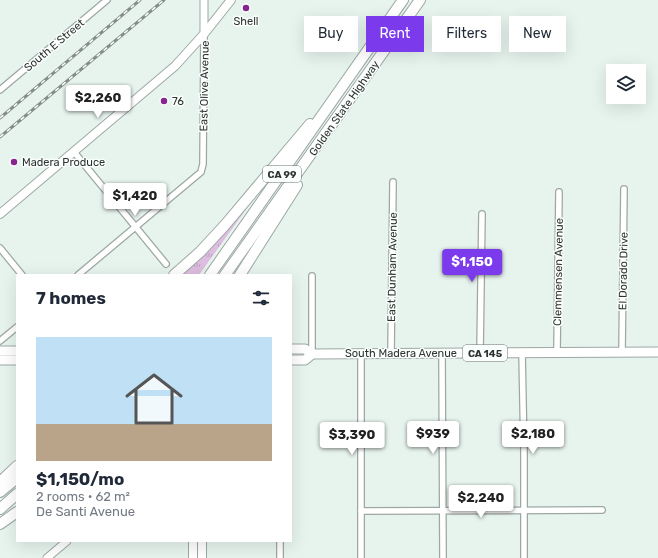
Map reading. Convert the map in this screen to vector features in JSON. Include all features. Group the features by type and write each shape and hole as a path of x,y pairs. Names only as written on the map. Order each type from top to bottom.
{"highway":[{"name":"Golden State Highway","path":"211,274 403,0"},
{"name":"Golden State Highway","path":"226,274 420,0"},
{"path":"175,274 200,252 225,225 352,73"},
{"path":"241,274 363,82"},
{"path":"0,482 16,467"},
{"path":"0,492 16,479"},
{"path":"0,508 16,495"},
{"path":"0,524 16,513"}],"main road":[{"path":"0,214 175,66 204,34 231,0"},
{"name":"South Madera Avenue","path":"292,349 305,349 312,354 658,352"},
{"path":"0,351 16,351"},
{"name":"South Madera Avenue","path":"292,360 305,360 312,354"},
{"path":"0,360 16,360"},
{"path":"193,542 193,558"},
{"path":"202,542 202,558"}],"street":[{"name":"South E Street","path":"0,90 108,0"},
{"name":"East Olive Avenue","path":"136,228 201,172 203,164 204,0"},
{"path":"74,152 166,264"},
{"name":"East Dunham Avenue","path":"391,353 393,182"},
{"name":"El Dorado Drive","path":"622,352 624,189"},
{"name":"Clemmensen Avenue","path":"557,352 559,192"},
{"path":"480,353 482,214"},
{"path":"79,274 136,228"},
{"path":"0,248 21,274"},
{"path":"312,276 312,354"},
{"path":"0,341 16,328"},
{"path":"522,352 524,558"},
{"path":"361,353 361,558"},
{"path":"442,353 443,558"},
{"path":"361,511 602,510"},
{"path":"47,558 66,542"},
{"path":"280,542 280,558"}],"green space":[{"path":"244,207 247,208 200,274 179,274"}],"railway":[{"path":"0,118 140,0"},
{"path":"0,137 164,0"}],"place":[{"name":"Shell","path":"246,8"},
{"name":"76","path":"164,101"},
{"name":"Madera Produce","path":"14,162"}]}
